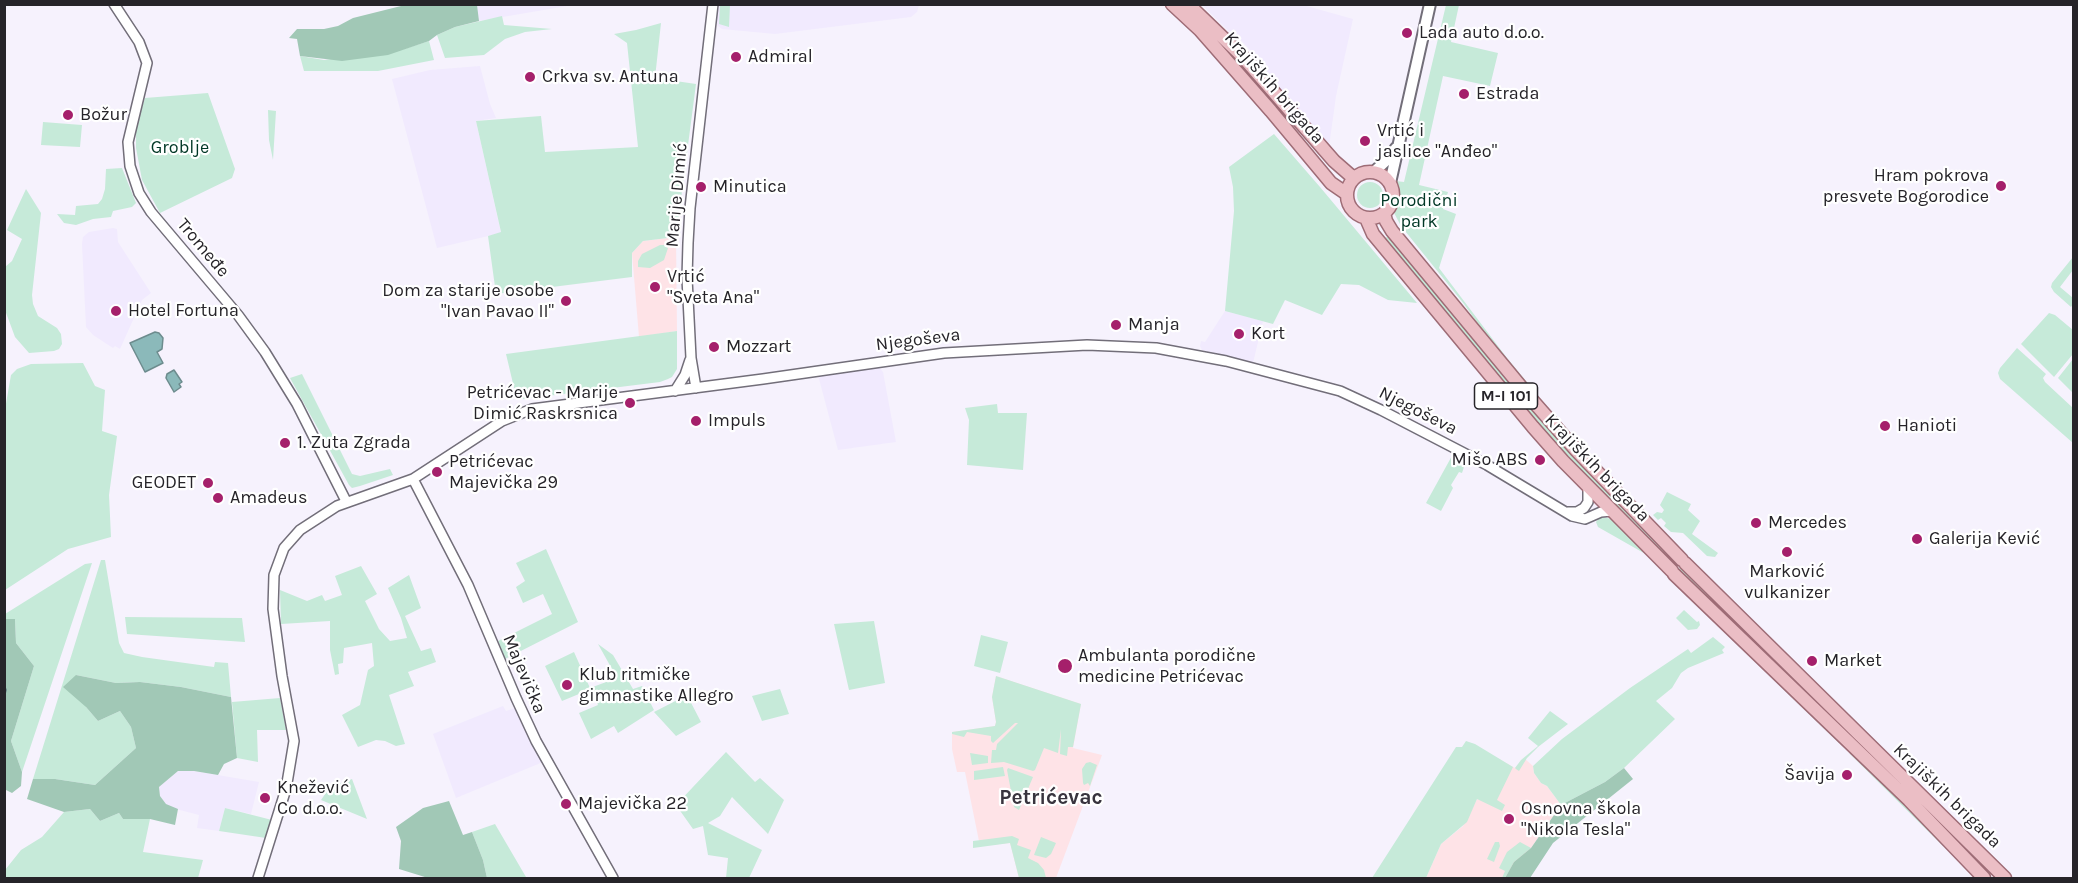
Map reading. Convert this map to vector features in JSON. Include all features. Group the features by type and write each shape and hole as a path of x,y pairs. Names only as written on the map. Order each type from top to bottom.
{"main road":[{"name":"Krajiških brigada","path":"1173,4 1214,46 1331,183 1347,194 1350,207 1366,218 1373,234 1540,436 1673,572 1806,699 1984,879"},
{"name":"Krajiških brigada","path":"1188,4 1244,58 1334,161 1344,171 1355,177"},
{"path":"1366,218 1373,218 1384,213 1392,201 1390,183 1430,4"},
{"path":"1374,172 1391,156 1399,143"},
{"path":"1347,194 1355,177 1361,173 1374,172 1382,175 1390,183"},
{"name":"Krajiških brigada","path":"1384,213 1392,231 1576,450 1684,561 2005,879"},
{"path":"1945,838 1954,856 1976,879"}],"street":[{"name":"Tromeđe","path":"114,4 139,42 147,63 128,142 130,166 139,193 151,212 238,315 265,352 297,404 346,501"},
{"name":"Marije Dimić","path":"696,388 691,358 687,278 690,208 712,4"},
{"name":"Njegoševa","path":"258,879 286,789 294,748 275,626 273,592 276,568 284,548 300,530 318,517 346,501 413,479 501,421 523,411 944,352 1130,345 1165,349 1226,361 1340,391 1486,465 1568,513"},
{"path":"675,391 685,375 691,358"},
{"name":"Majevička","path":"413,479 468,585 533,735 613,879"},
{"path":"1568,513 1584,508 1589,496 1588,487"},
{"path":"1568,513 1585,519 1601,512 1612,511"}],"shaded area":[{"path":"409,4 477,5 479,21 455,27 429,41 388,55 342,61 300,56 297,39 289,38 297,29 324,29 338,26 353,18"},
{"path":"477,5 573,5 479,21"},
{"path":"719,5 919,5 917,12 911,17 775,34 722,29 716,21"},
{"path":"1202,5 1303,5 1353,19 1336,96 1329,147 1272,80 1262,63 1240,39 1237,39"},
{"path":"480,66 496,118 476,121 501,233 437,248 392,79 430,70"},
{"path":"117,229 118,242 151,293 142,300 120,349 115,346 113,348 93,335 86,327 83,237 89,232"},
{"name":"Vrtić \"Sveta Ana\"","path":"676,237 677,331 639,337 632,253 643,241"},
{"path":"1225,311 1263,321 1253,363 1202,350 1201,341 1205,342"},
{"path":"155,332 163,338 162,349 157,352 163,363 145,372 130,343"},
{"path":"878,366 883,372 896,442 838,450 818,375"},
{"path":"174,370 182,382 179,384 181,387 174,392 166,378 167,374"},
{"path":"5,619 15,619 16,643 34,666 11,741 22,772 21,786 12,793 4,789"},
{"path":"76,675 116,683 140,682 181,687 231,697 237,758 224,764 218,775 178,771 159,787 160,796 166,804 178,809 175,825 150,819 123,819 119,813 100,821 90,809 64,812 27,799 33,779 55,779 95,785 136,748 131,727 120,711 98,721 63,687"},
{"path":"996,676 1081,704 1073,748 1102,755 1056,878 1019,878 1010,843 980,846 965,772 957,772 952,749 952,732 995,726 992,697"},
{"path":"503,706 506,711 515,708 518,710 543,762 456,798 433,734"},
{"name":"Osnovna škola \"Nikola Tesla\"","path":"1524,758 1533,766 1534,773 1541,783 1547,786 1561,805 1531,848 1505,878 1426,878 1441,844 1463,826 1477,799 1481,800 1499,759 1515,768"},
{"path":"1624,768 1633,779 1553,843 1530,878 1505,878 1514,862 1531,848 1561,805 1605,782"},
{"path":"178,771 194,771 259,782 251,814 225,808 219,831 197,828 199,815 172,808 160,796 159,787"},
{"path":"449,801 463,835 472,832 487,878 428,878 399,869 401,841 396,827 423,808"}],"green space":[{"path":"720,5 730,5 729,27 719,24"},
{"name":"Porodični park","path":"1446,5 1459,5 1451,42 1498,53 1490,86 1443,76 1419,185 1448,192 1443,209 1456,214 1439,268 1549,409 1596,462 1654,521 1639,510 1592,462 1492,344 1464,304 1401,226 1393,211 1398,195 1396,181 1404,182"},
{"path":"502,16 504,25 552,29 525,32 505,39 484,55 445,58 437,35 455,27"},
{"path":"661,23 655,78 696,84 676,237 643,241 632,253 632,277 496,294 488,236 501,232 476,121 541,116 545,152 638,147 627,43 614,34"},
{"path":"429,41 434,60 378,71 304,71 300,56 324,60 401,50"},
{"name":"Groblje","path":"208,93 235,169 232,178 160,213 142,180 136,148 136,127 145,98"},
{"path":"268,110 276,111 273,160 269,140"},
{"path":"43,122 82,125 80,147 41,145"},
{"path":"1274,134 1417,303 1388,300 1359,285 1341,284 1322,315 1285,300 1273,324 1225,311 1234,211 1229,167"},
{"path":"122,168 136,203 132,207 113,211 111,217 93,219 76,225 64,223 57,214 75,215 76,206 98,204 105,189 106,169"},
{"path":"1370,182 1379,186 1383,195 1379,204 1370,208 1361,204 1357,195 1361,186"},
{"path":"26,189 41,213 33,304 38,316 57,328 61,334 62,344 54,351 29,353 15,337 5,310 5,267 12,261 22,239 7,230"},
{"path":"1390,235 1531,407 1597,482 1679,563 1675,567 1574,464 1525,408 1384,239"},
{"path":"660,245 668,248 664,260 650,268 638,267 642,254"},
{"path":"2073,257 2073,270 2060,287 2073,298 2071,307 2051,287"},
{"path":"2049,313 2055,315 2073,330 2073,354 2054,377 2021,344"},
{"path":"677,331 677,369 668,379 660,382 523,399 516,396 506,354"},
{"path":"2017,348 2046,374 2043,378 2045,382 2073,408 2073,443 2000,379 1998,373 2000,368"},
{"path":"2073,359 2073,393 2058,378"},
{"path":"83,363 95,386 105,390 102,431 117,436 109,495 111,537 68,549 5,590 4,415 11,375 17,369 31,364"},
{"path":"302,374 352,474 360,476 390,469 393,475 352,488 349,485 290,378"},
{"path":"997,404 998,413 1027,413 1023,470 967,465 969,420 965,408"},
{"path":"1453,454 1466,461 1462,473 1459,472 1451,485 1453,488 1441,511 1426,503"},
{"path":"1667,492 1691,504 1688,510 1700,521 1692,534 1718,553 1715,557 1707,556 1683,533 1671,532 1664,526 1666,523 1661,518 1658,520 1653,515 1657,512 1662,513 1664,510 1660,505"},
{"path":"1600,517 1613,519 1649,556 1598,527 1596,522"},
{"path":"546,549 578,622 505,659 498,641 552,614 543,594 523,603 516,587 525,581 516,563"},
{"path":"101,560 105,560 119,643 124,653 214,667 215,662 228,663 231,697 181,687 140,682 116,683 76,675 86,707 98,721 120,711 131,727 136,748 95,785 55,779 33,779"},
{"path":"92,563 22,772 11,741 34,666 16,643 15,619 5,619 5,614 85,564"},
{"path":"361,566 377,594 365,601 379,629 390,641 407,638 388,588 409,575 421,608 405,616 421,651 431,648 436,662 408,672 414,686 389,695 405,744 396,746 376,740 358,747 342,715 360,705 368,670 374,666 372,643 344,648 343,663 338,664 339,674 335,675 330,650 330,621 281,624 280,590 307,601 322,595 325,601 342,595 335,576"},
{"path":"1682,566 1998,878 1995,878 1678,570"},
{"path":"1689,596 1840,741 1839,743 1718,626"},
{"path":"1684,610 1697,622 1699,621 1700,625 1697,629 1688,630 1676,618"},
{"path":"125,617 242,618 245,642 127,634"},
{"path":"874,621 885,683 849,690 834,624"},
{"path":"981,635 1008,642 1000,673 974,666"},
{"path":"1713,637 1725,647 1722,650 1724,653 1688,668 1681,673 1672,688 1656,701 1675,719 1624,768 1605,782 1561,805 1547,786 1541,783 1534,773 1533,766 1562,739 1630,688 1688,649 1691,653"},
{"path":"598,644 613,655 633,689 642,686 654,710 618,733 614,726 591,739 579,713 598,705 591,689 562,701 545,666 574,652 590,688 617,678"},
{"path":"996,676 1081,704 1073,747 1068,747 1067,756 1060,754 1061,729 1058,753 1044,748 1033,771 1004,762 991,763 992,750 996,750 997,744 1018,723 1015,723 993,743 991,736 967,732 964,737 952,734 952,732 995,726 992,697"},
{"path":"780,689 789,714 762,721 752,696"},
{"path":"687,695 701,722 676,736 654,712"},
{"path":"280,698 286,730 257,730 258,762 237,758 232,702"},
{"path":"1550,711 1568,724 1538,747 1519,771 1515,768 1521,760 1538,746 1528,738"},
{"path":"1466,741 1513,767 1497,800 1505,805 1502,811 1477,799 1467,822 1441,844 1426,878 1372,878 1456,747 1462,747"},
{"path":"1846,746 1933,829 1945,845 1943,846 1850,754"},
{"path":"726,752 755,782 760,778 784,800 768,834 732,797 720,816 708,823 762,850 749,878 726,878 728,858 708,855 703,826 693,829 676,805"},
{"path":"970,753 988,756 988,763 972,765"},
{"path":"1086,763 1097,765 1090,786 1088,783 1084,785 1083,783 1082,769"},
{"path":"1003,767 1005,776 974,780 974,771"},
{"path":"1008,768 1033,777 1019,810 1014,807"},
{"path":"352,779 367,819 321,800 330,787"},
{"path":"225,808 272,820 266,838 219,831"},
{"path":"90,809 100,821 119,813 123,819 150,819 143,852 203,860 198,878 5,878 5,870 21,850 42,837 64,812"},
{"path":"495,824 526,878 487,878 472,832"},
{"path":"1012,836 1019,839 1017,845 1031,850 1028,858 1038,863 1044,870 1046,878 1019,878 1010,843 973,848 973,841"},
{"path":"1041,837 1056,843 1051,854 1046,858 1034,855"},
{"path":"1495,842 1499,842 1500,846 1494,862 1487,859"},
{"path":"1520,842 1531,848 1514,862 1505,878 1502,878 1505,871 1499,868 1507,852"}],"waterway":[{"path":"4,686 6,690 4,696"}],"place":[{"name":"Lada auto d.o.o.","path":"1407,33"},
{"name":"Admiral","path":"736,57"},
{"name":"Crkva sv. Antuna","path":"530,77"},
{"name":"Estrada","path":"1464,94"},
{"name":"Božur","path":"68,115"},
{"name":"Vrtić i jaslice \"Anđeo\"","path":"1365,141"},
{"name":"Hram pokrova presvete Bogorodice","path":"2001,186"},
{"name":"Minutica","path":"701,187"},
{"name":"Vrtić \"Sveta Ana\"","path":"655,287"},
{"name":"Dom za starije osobe \"Ivan Pavao II\"","path":"566,301"},
{"name":"Hotel Fortuna","path":"116,311"},
{"name":"Manja","path":"1116,325"},
{"name":"Kort","path":"1239,334"},
{"name":"Mozzart","path":"714,347"},
{"name":"Petrićevac - Marije Dimić Raskrsnica","path":"630,403"},
{"name":"Impuls","path":"696,421"},
{"name":"Hanioti","path":"1885,426"},
{"name":"1. Zuta Zgrada","path":"285,443"},
{"name":"Mišo ABS","path":"1540,460"},
{"name":"Petrićevac Majevička 29","path":"437,472"},
{"name":"GEODET","path":"208,483"},
{"name":"Amadeus","path":"218,498"},
{"name":"Mercedes","path":"1756,523"},
{"name":"Galerija Kević","path":"1917,539"},
{"name":"Marković vulkanizer","path":"1787,552"},
{"name":"Market","path":"1812,661"},
{"name":"Ambulanta porodične medicine Petrićevac","path":"1065,666"},
{"name":"Klub ritmičke gimnastike Allegro","path":"567,685"},
{"name":"Šavija","path":"1847,775"},
{"name":"Knežević Co d.o.o.","path":"265,798"},
{"name":"Majevička 22","path":"566,804"},
{"name":"Osnovna škola \"Nikola Tesla\"","path":"1509,819"}],"district":[{"name":"Petrićevac","path":"1051,798"}]}
